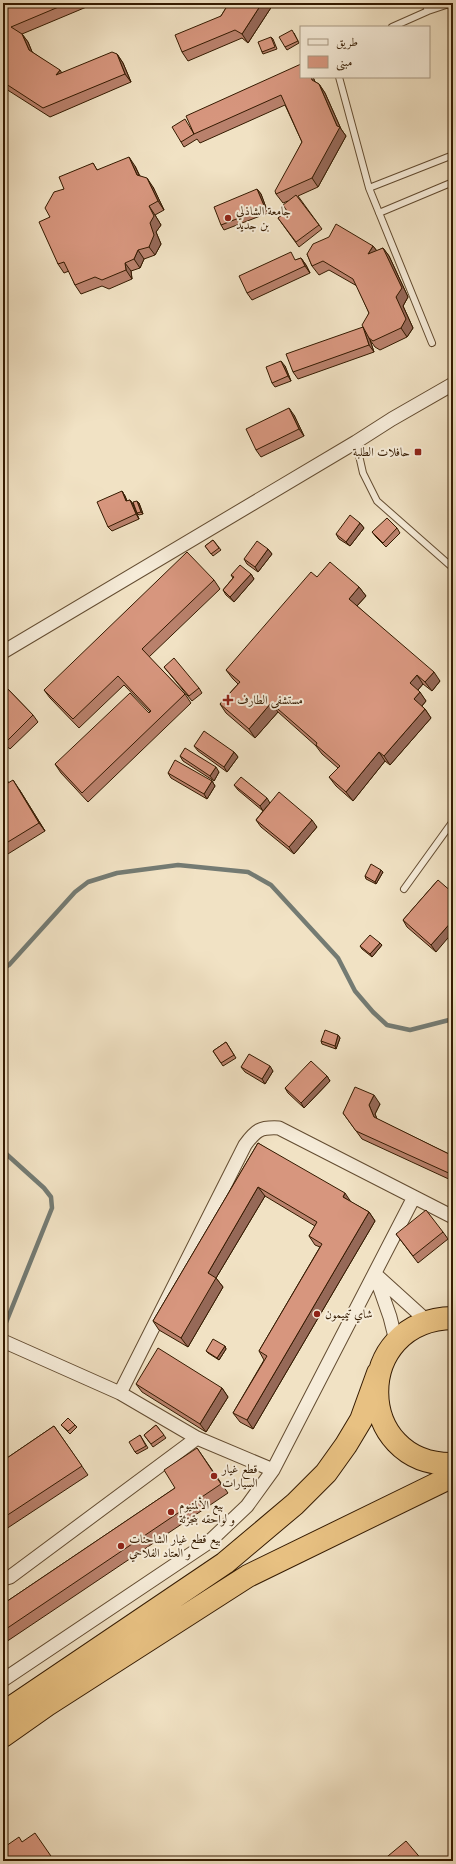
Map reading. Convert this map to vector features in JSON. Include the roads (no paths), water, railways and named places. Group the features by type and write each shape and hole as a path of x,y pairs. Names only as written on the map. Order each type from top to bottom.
{"highway":[{"path":"3,1713 225,1563 295,1504 326,1473 346,1445 360,1420 383,1360 396,1341 416,1326 443,1317"},
{"path":"378,1373 376,1385 377,1405 383,1423 390,1434 408,1452 420,1458 432,1462 453,1464"},
{"path":"3,1736 47,1705 248,1576 453,1476"}],"street":[{"path":"3,652 453,384"},
{"path":"120,1393 242,1152 254,1133 262,1128 280,1128 453,1217"},
{"path":"3,1680 209,1542 247,1506 273,1470 414,1197"},
{"path":"375,1274 443,1317"},
{"path":"375,1274 390,1317 396,1341"},
{"path":"8,1343 120,1393 197,1438 273,1470"},
{"path":"3,1579 10,1577 197,1438"}],"lane":[{"path":"425,3 428,11"},
{"path":"394,26 428,11 452,3"},
{"path":"339,78 369,188 432,343"},
{"path":"369,188 453,155"},
{"path":"379,213 453,182"},
{"path":"356,442 363,473 377,501 453,568"},
{"path":"404,889 453,821"}],"waterway":[{"path":"3,969 9,965 75,892 88,882 117,873 178,865 248,872 271,885 338,958 355,991 373,1012 387,1025 410,1030 453,1019"},
{"path":"3,1151 44,1188 51,1197 52,1208 3,1330"}],"place":[{"name":"جامعة الشاذلي بن جديد","path":"228,218"},
{"name":"حافلات الطلبة","path":"418,452"},
{"name":"مستشفى الطارف","path":"228,700"},
{"name":"شاي تيميمون","path":"317,1314"},
{"name":"قطع غيار السيارات","path":"214,1476"},
{"name":"بيع الألمنيوم و لواحقه بتجزئة","path":"171,1512"},
{"name":"بيع قطع غيار الشاحنات و العتاد الفلاحي","path":"121,1546"}]}
